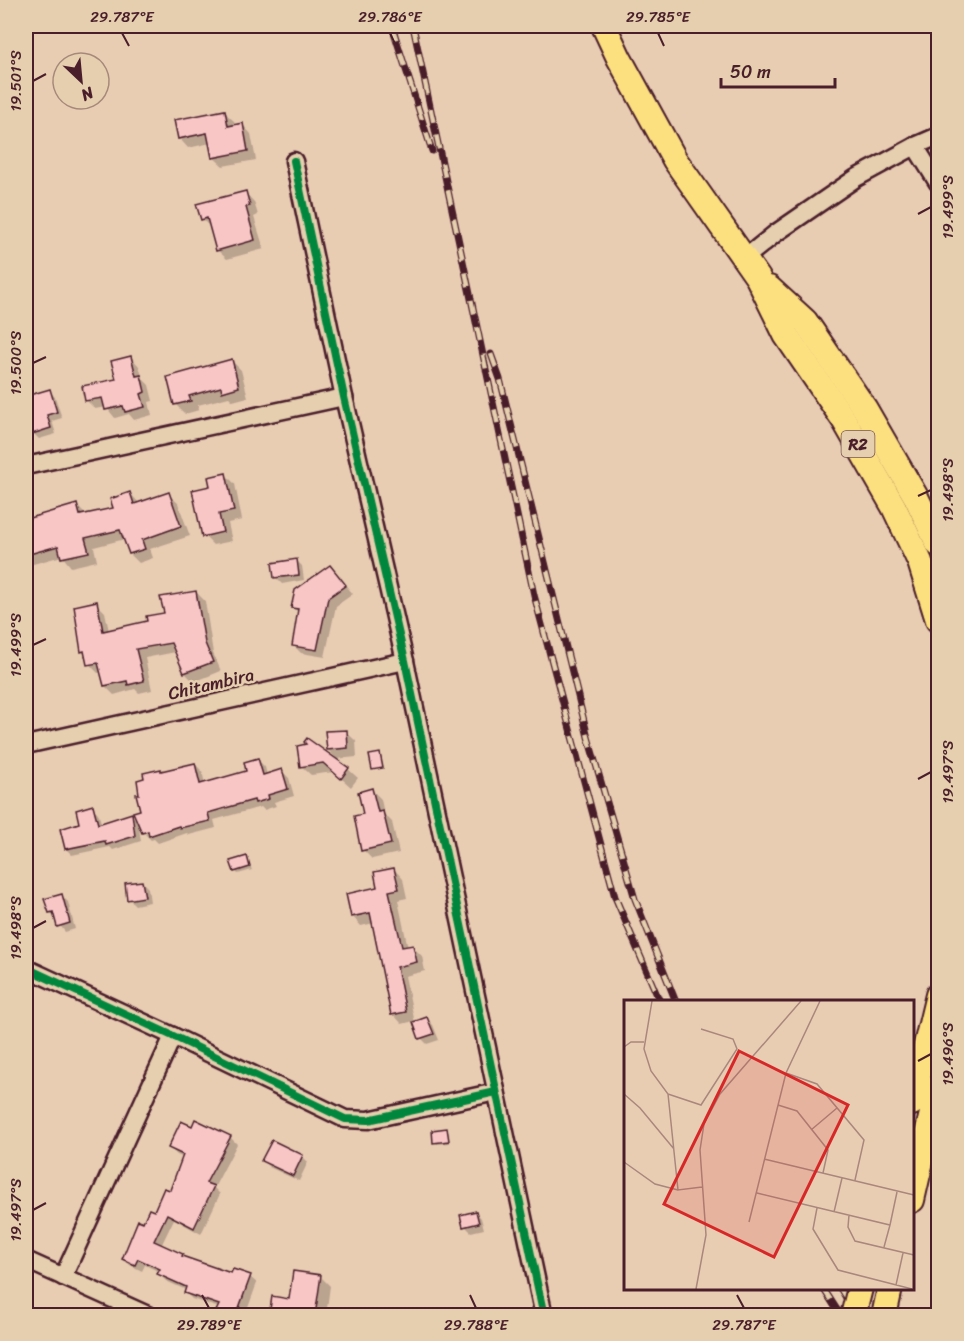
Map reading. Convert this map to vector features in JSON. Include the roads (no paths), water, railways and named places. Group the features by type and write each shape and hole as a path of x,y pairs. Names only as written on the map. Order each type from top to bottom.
{"highway":[{"name":"R2","path":"604,26 675,160 758,278 786,335 844,420 894,507 920,562 939,620"},
{"name":"R2","path":"758,278 805,321 865,409 916,497 939,544"},
{"path":"913,1099 939,995"},
{"path":"913,1196 939,1087"},
{"path":"853,1316 860,1290"},
{"path":"884,1316 890,1290"}],"street":[{"path":"745,258 856,178 915,146 939,136"},
{"path":"915,146 939,183"},
{"path":"294,160 344,397 405,661 544,1316"},
{"path":"26,466 344,397"},
{"name":"Chitambira","path":"26,745 405,661"},
{"path":"26,968 345,1119 368,1120 496,1092"},
{"path":"63,1277 173,1036"},
{"path":"26,1260 150,1316"}],"railway":[{"path":"392,26 432,151"},
{"path":"413,26 534,595 615,897 659,1000"},
{"path":"491,354 500,379 588,737 635,899 675,1000"},
{"path":"824,1290 841,1316"},
{"path":"841,1290 857,1316"}]}
